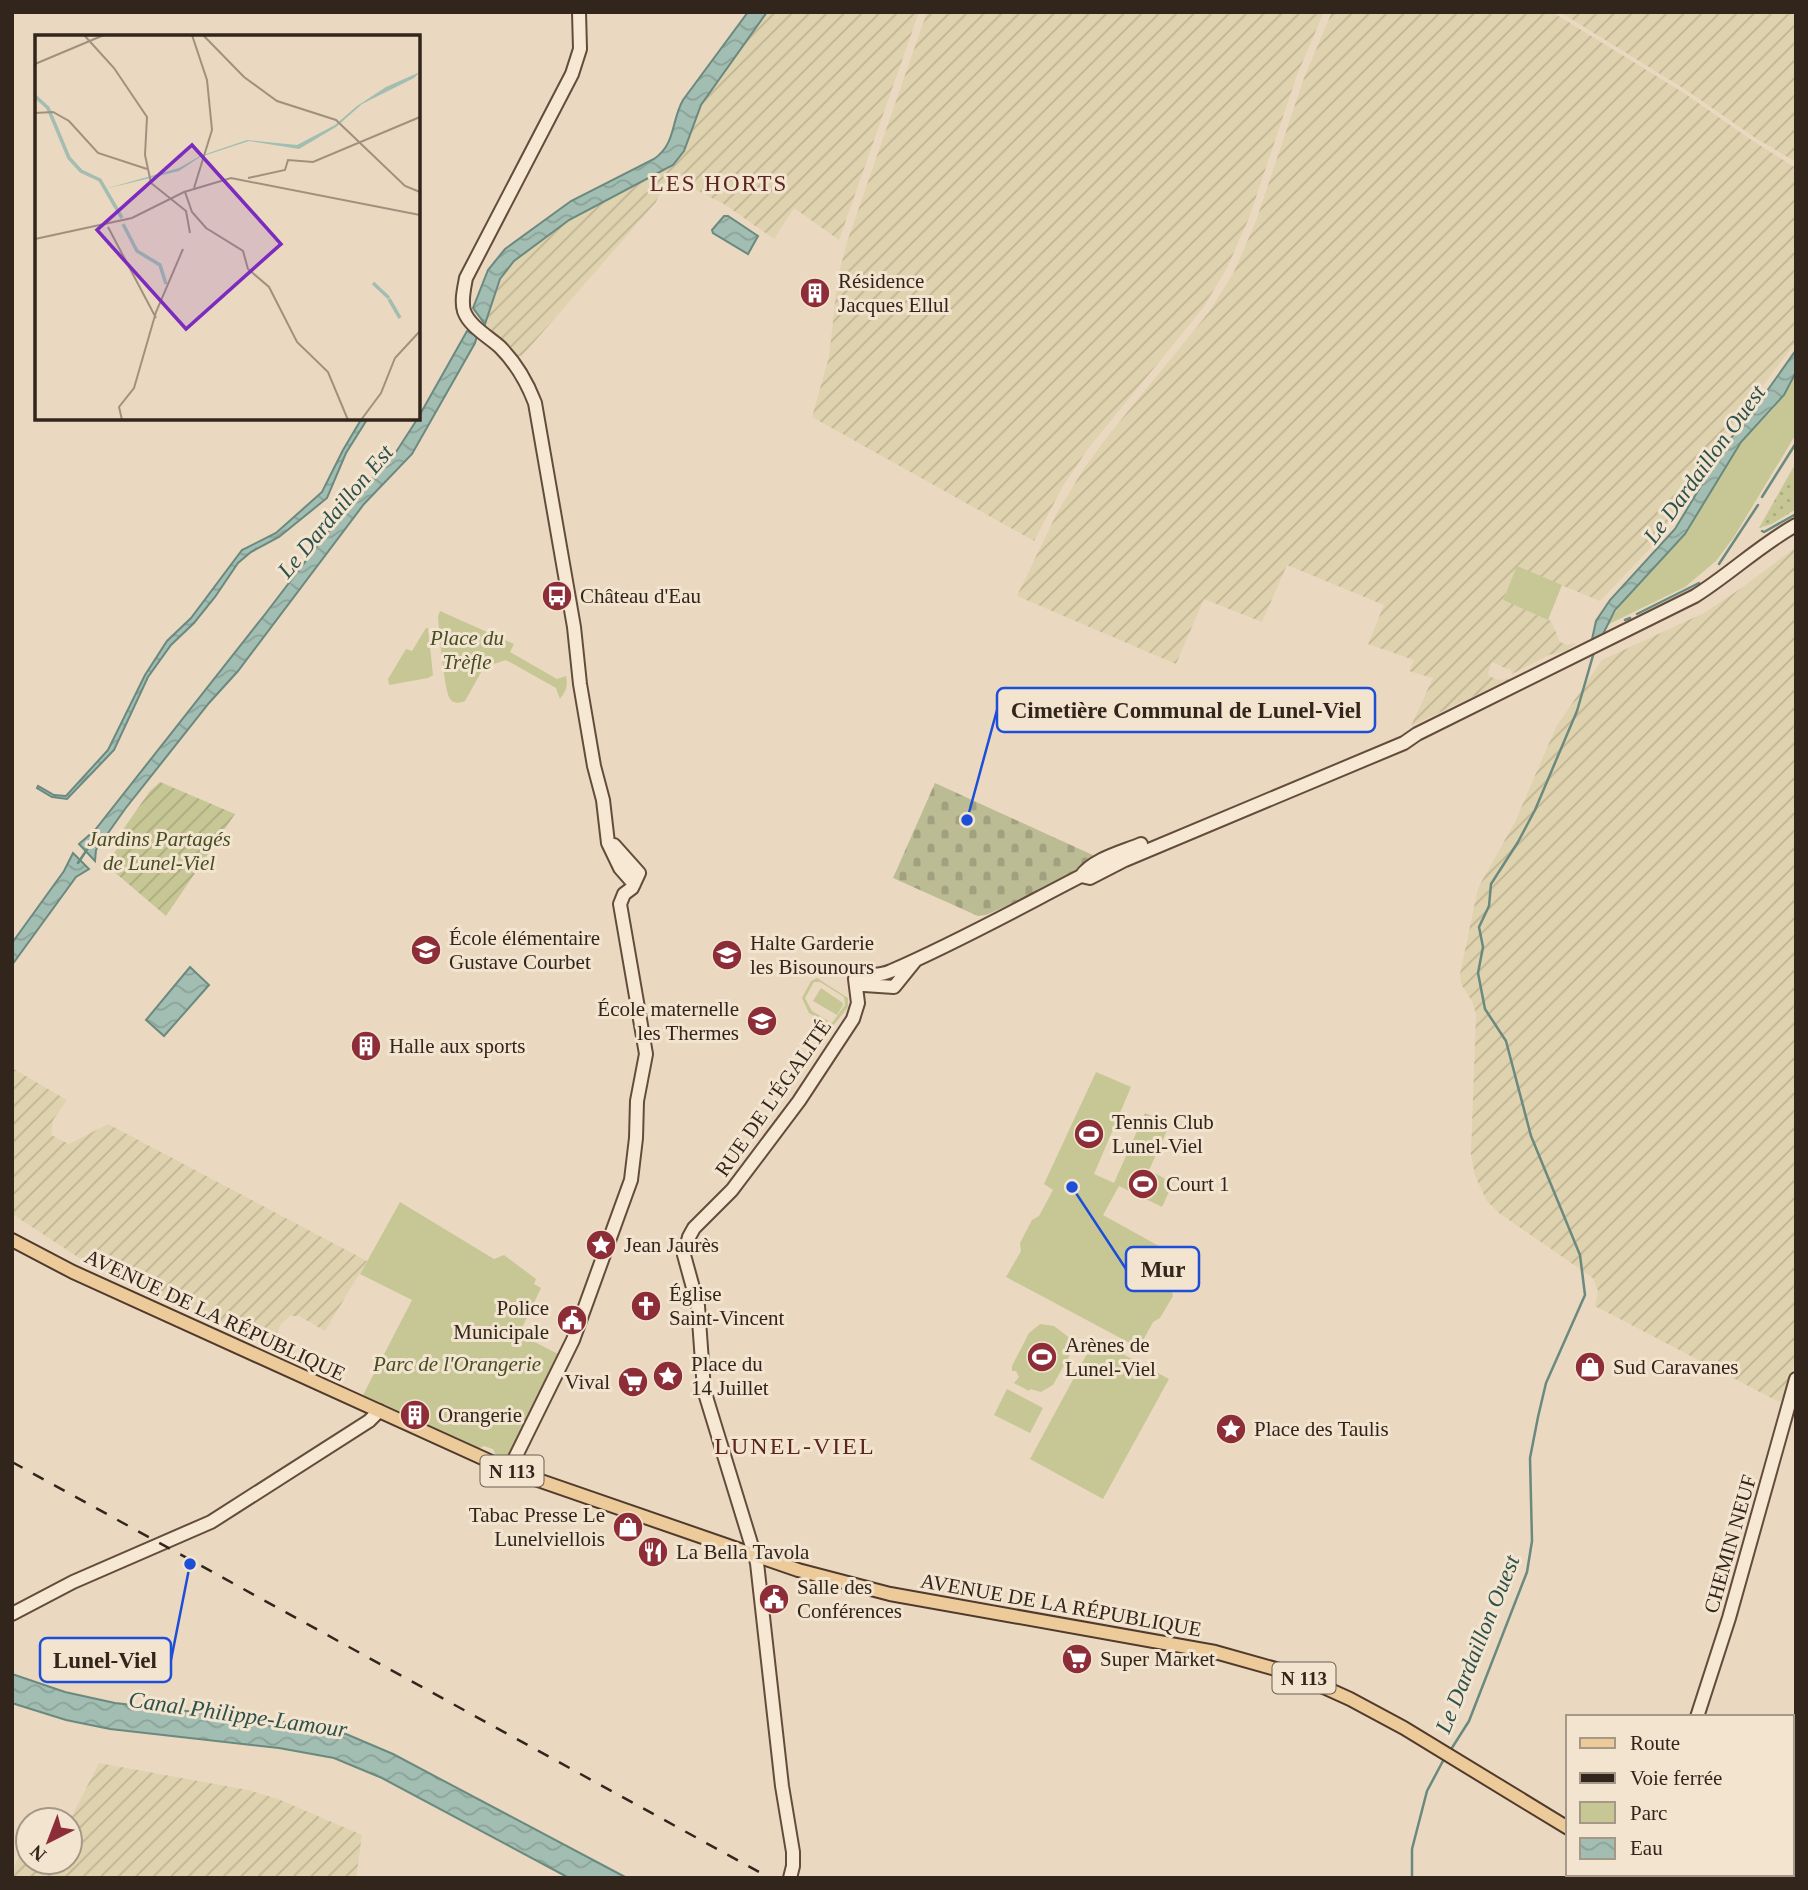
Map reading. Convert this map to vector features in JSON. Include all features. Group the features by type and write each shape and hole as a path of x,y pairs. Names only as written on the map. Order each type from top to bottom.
{"main road":[{"name":"AVENUE DE LA RÉPUBLIQUE","path":"12,1240 73,1272 509,1470 836,1581 890,1594 1140,1638 1261,1663 1326,1687 1467,1765"},
{"name":"N 113","path":"1467,1765 1566,1819"},
{"name":"N 113","path":"1467,1765 1566,1827"}],"street":[{"path":"509,1470 573,1340 631,1180 637,1101 646,1061 620,904 624,894 632,888 637,878 609,840 580,703 574,627 560,567 539,446 535,403 521,372 514,367 503,350 468,318 463,300 466,278 572,74 580,49 579,12"},
{"name":"RUE DE L'ÉGALITÉ","path":"755,1554 703,1384 695,1290 685,1259 685,1249 694,1228 732,1190 799,1101 857,1010 855,979 863,975 890,978 915,961 1081,876 1085,871 1367,755 1393,739 1417,734 1695,596 1796,525"},
{"name":"CHEMIN NEUF","path":"1698,1715 1729,1618 1796,1379"},
{"path":"12,1614 73,1582 211,1522 369,1421 379,1411"},
{"path":"755,1554 782,1786 793,1852 791,1877"}],"shaded area":[{"path":"767,12 919,12 839,240 794,208 774,239 724,204 668,176 656,202 522,356 518,356 485,324 505,270 569,220 673,165 684,151 701,105"},
{"path":"927,12 1324,12 1297,75 1249,218 1227,268 1203,308 1087,450 1063,486 1034,541 812,417 829,357 838,277 847,242"},
{"path":"1332,12 1552,12 1684,93 1796,168 1796,342 1717,446 1684,504 1660,538 1600,601 1517,567 1503,600 1551,621 1560,642 1568,645 1576,643 1566,651 1549,655 1512,674 1510,668 1492,662 1489,676 1498,680 1510,679 1411,726 1433,678 1409,671 1414,660 1368,644 1384,605 1287,565 1262,622 1204,599 1176,664 1017,596 1057,513 1083,470 1209,312 1234,272 1256,221 1304,78"},
{"path":"1560,12 1796,12 1796,162 1757,139 1686,90"},
{"path":"1796,547 1796,1356 1786,1397 1779,1402 1595,1306 1598,1291 1593,1278 1499,1213 1487,1201 1475,1176 1471,1154 1476,1014 1472,1001 1461,984 1460,974 1478,888 1515,822 1556,727 1602,660 1704,613"},
{"path":"12,1068 67,1100 53,1120 51,1135 69,1144 108,1124 367,1261 325,1331 299,1316 290,1316 281,1324 272,1344 87,1263 12,1214"},
{"path":"99,1763 248,1790 278,1799 362,1835 356,1878 12,1878 14,1867 14,1876 84,1876 84,1806 77,1806"}],"green space":[{"path":"1796,372 1796,434 1734,537 1716,561 1685,587 1607,625 1626,597 1685,534 1741,442 1774,408"},
{"path":"1794,466 1796,509 1772,524 1759,528"},
{"path":"1517,566 1562,585 1548,620 1503,600"},
{"name":"Place du Trèfle","path":"440,611 514,644 510,652 557,679 566,676 567,686 560,699 556,688 506,660 484,667 465,701 452,701 442,659 438,616"},
{"path":"426,628 433,675 389,685 388,679 406,649 412,651"},
{"name":"Jardins Partagés de Lunel-Viel","path":"160,782 235,814 166,916 105,864 117,849 115,841 150,791"},
{"path":"935,783 1097,857 1047,888 978,916 893,878"},
{"path":"817,978 848,998 848,1007 833,1026 809,1013 802,998 811,981","holes":["814,982 820,982 844,997 845,1005 832,1023 812,1011 805,998"]},
{"path":"821,988 843,1003 837,1015 813,1001"},
{"path":"1096,1072 1131,1087 1094,1174 1114,1183 1145,1113 1170,1124 1149,1170 1173,1183 1162,1207 1119,1186 1103,1215 1186,1261 1171,1287 1173,1296 1160,1318 1153,1322 1139,1348 1006,1277 1021,1251 1020,1243 1032,1220 1039,1216 1053,1190 1044,1184"},
{"name":"Parc de l'Orangerie","path":"400,1202 494,1259 504,1255 536,1279 534,1284 541,1288 519,1334 560,1355 508,1463 497,1458 493,1449 484,1446 478,1449 363,1395 412,1300 360,1274"},
{"name":"Arènes de Lunel-Viel","path":"1040,1324 1054,1326 1071,1339 1072,1351 1053,1385 1041,1392 1029,1391 1014,1383 1019,1377 1016,1371 1012,1371 1029,1333"},
{"path":"1095,1339 1169,1379 1103,1499 1030,1459"},
{"path":"1007,1389 1043,1408 1030,1433 994,1415"}],"water":[{"path":"748,12 767,12 701,105 684,151 673,165 569,220 514,261 500,279 485,324 473,308 488,270 505,249 571,201 661,153 670,139 683,100"},
{"path":"724,216 758,236 748,254 713,233 712,230"},
{"path":"467,331 477,336 412,454 364,504 238,671 209,703 125,809 96,850 95,861 79,844 95,830 353,499 396,452 417,420 420,420 420,414"},
{"path":"1796,350 1796,372 1784,395 1741,442 1685,534 1615,610 1603,634 1602,646 1589,653 1596,621 1610,600 1675,529 1725,446"},
{"path":"361,420 367,420 346,453 327,498 279,537 251,552 238,563 194,623 171,645 148,677 114,750 67,799 52,797 37,788 38,786 54,795 66,796 108,750 145,675 167,641 191,618 242,550 276,533 322,492"},
{"path":"73,853 89,869 76,877 12,965 12,943 64,871"},
{"path":"190,967 209,985 164,1036 146,1020"},
{"path":"12,1674 65,1692 115,1703 294,1723 346,1734 393,1754 627,1878 569,1878 382,1778 334,1758 279,1748 110,1729 66,1720 18,1705 12,1703"}],"waterway":[{"path":"1762,497 1796,443"},
{"path":"1719,564 1758,505"},
{"path":"1762,531 1796,514"},
{"path":"1637,614 1699,583"},
{"path":"1625,620 1630,618"},
{"name":"Le Dardaillon Ouest","path":"1450,1751 1469,1721 1527,1572 1532,1541 1530,1458 1538,1417 1546,1383 1585,1295 1580,1255 1531,1136 1506,1041 1485,1009 1478,973 1483,947 1479,927 1489,906 1491,884 1535,810 1577,711 1594,652"},
{"name":"Le Dardaillon Est","path":"78,863 88,848"},
{"name":"Le Dardaillon Ouest","path":"1412,1878 1412,1849 1427,1791 1444,1759"}],"railway":[{"path":"12,1462 770,1878"}],"place":[{"name":"Résidence Jacques Ellul","path":"815,293"},
{"name":"Château d'Eau","path":"557,596"},
{"name":"Cimetière Communal de Lunel-Viel","path":"967,820"},
{"name":"École élémentaire Gustave Courbet","path":"426,950"},
{"name":"Halte Garderie les Bisounours","path":"727,955"},
{"name":"École maternelle les Thermes","path":"762,1021"},
{"name":"Halle aux sports","path":"366,1046"},
{"name":"Tennis Club Lunel-Viel","path":"1089,1134"},
{"name":"Court 1","path":"1143,1184"},
{"name":"Mur","path":"1072,1187"},
{"name":"Jean Jaurès","path":"601,1245"},
{"name":"Église Saint-Vincent","path":"646,1306"},
{"name":"Police Municipale","path":"572,1320"},
{"name":"Arènes de Lunel-Viel","path":"1042,1357"},
{"name":"Sud Caravanes","path":"1590,1367"},
{"name":"Place du 14 Juillet","path":"668,1376"},
{"name":"Vival","path":"633,1382"},
{"name":"Orangerie","path":"415,1415"},
{"name":"Place des Taulis","path":"1231,1429"},
{"name":"Tabac Presse Le Lunelviellois","path":"628,1527"},
{"name":"La Bella Tavola","path":"653,1552"},
{"name":"Lunel-Viel","path":"190,1564"},
{"name":"Salle des Conférences","path":"774,1599"},
{"name":"Super Market","path":"1077,1659"}],"district":[{"name":"LES HORTS","path":"719,183"},
{"name":"LUNEL-VIEL","path":"795,1446"}],"water label":[{"name":"Canal Philippe-Lamour","path":"238,1714"}]}
